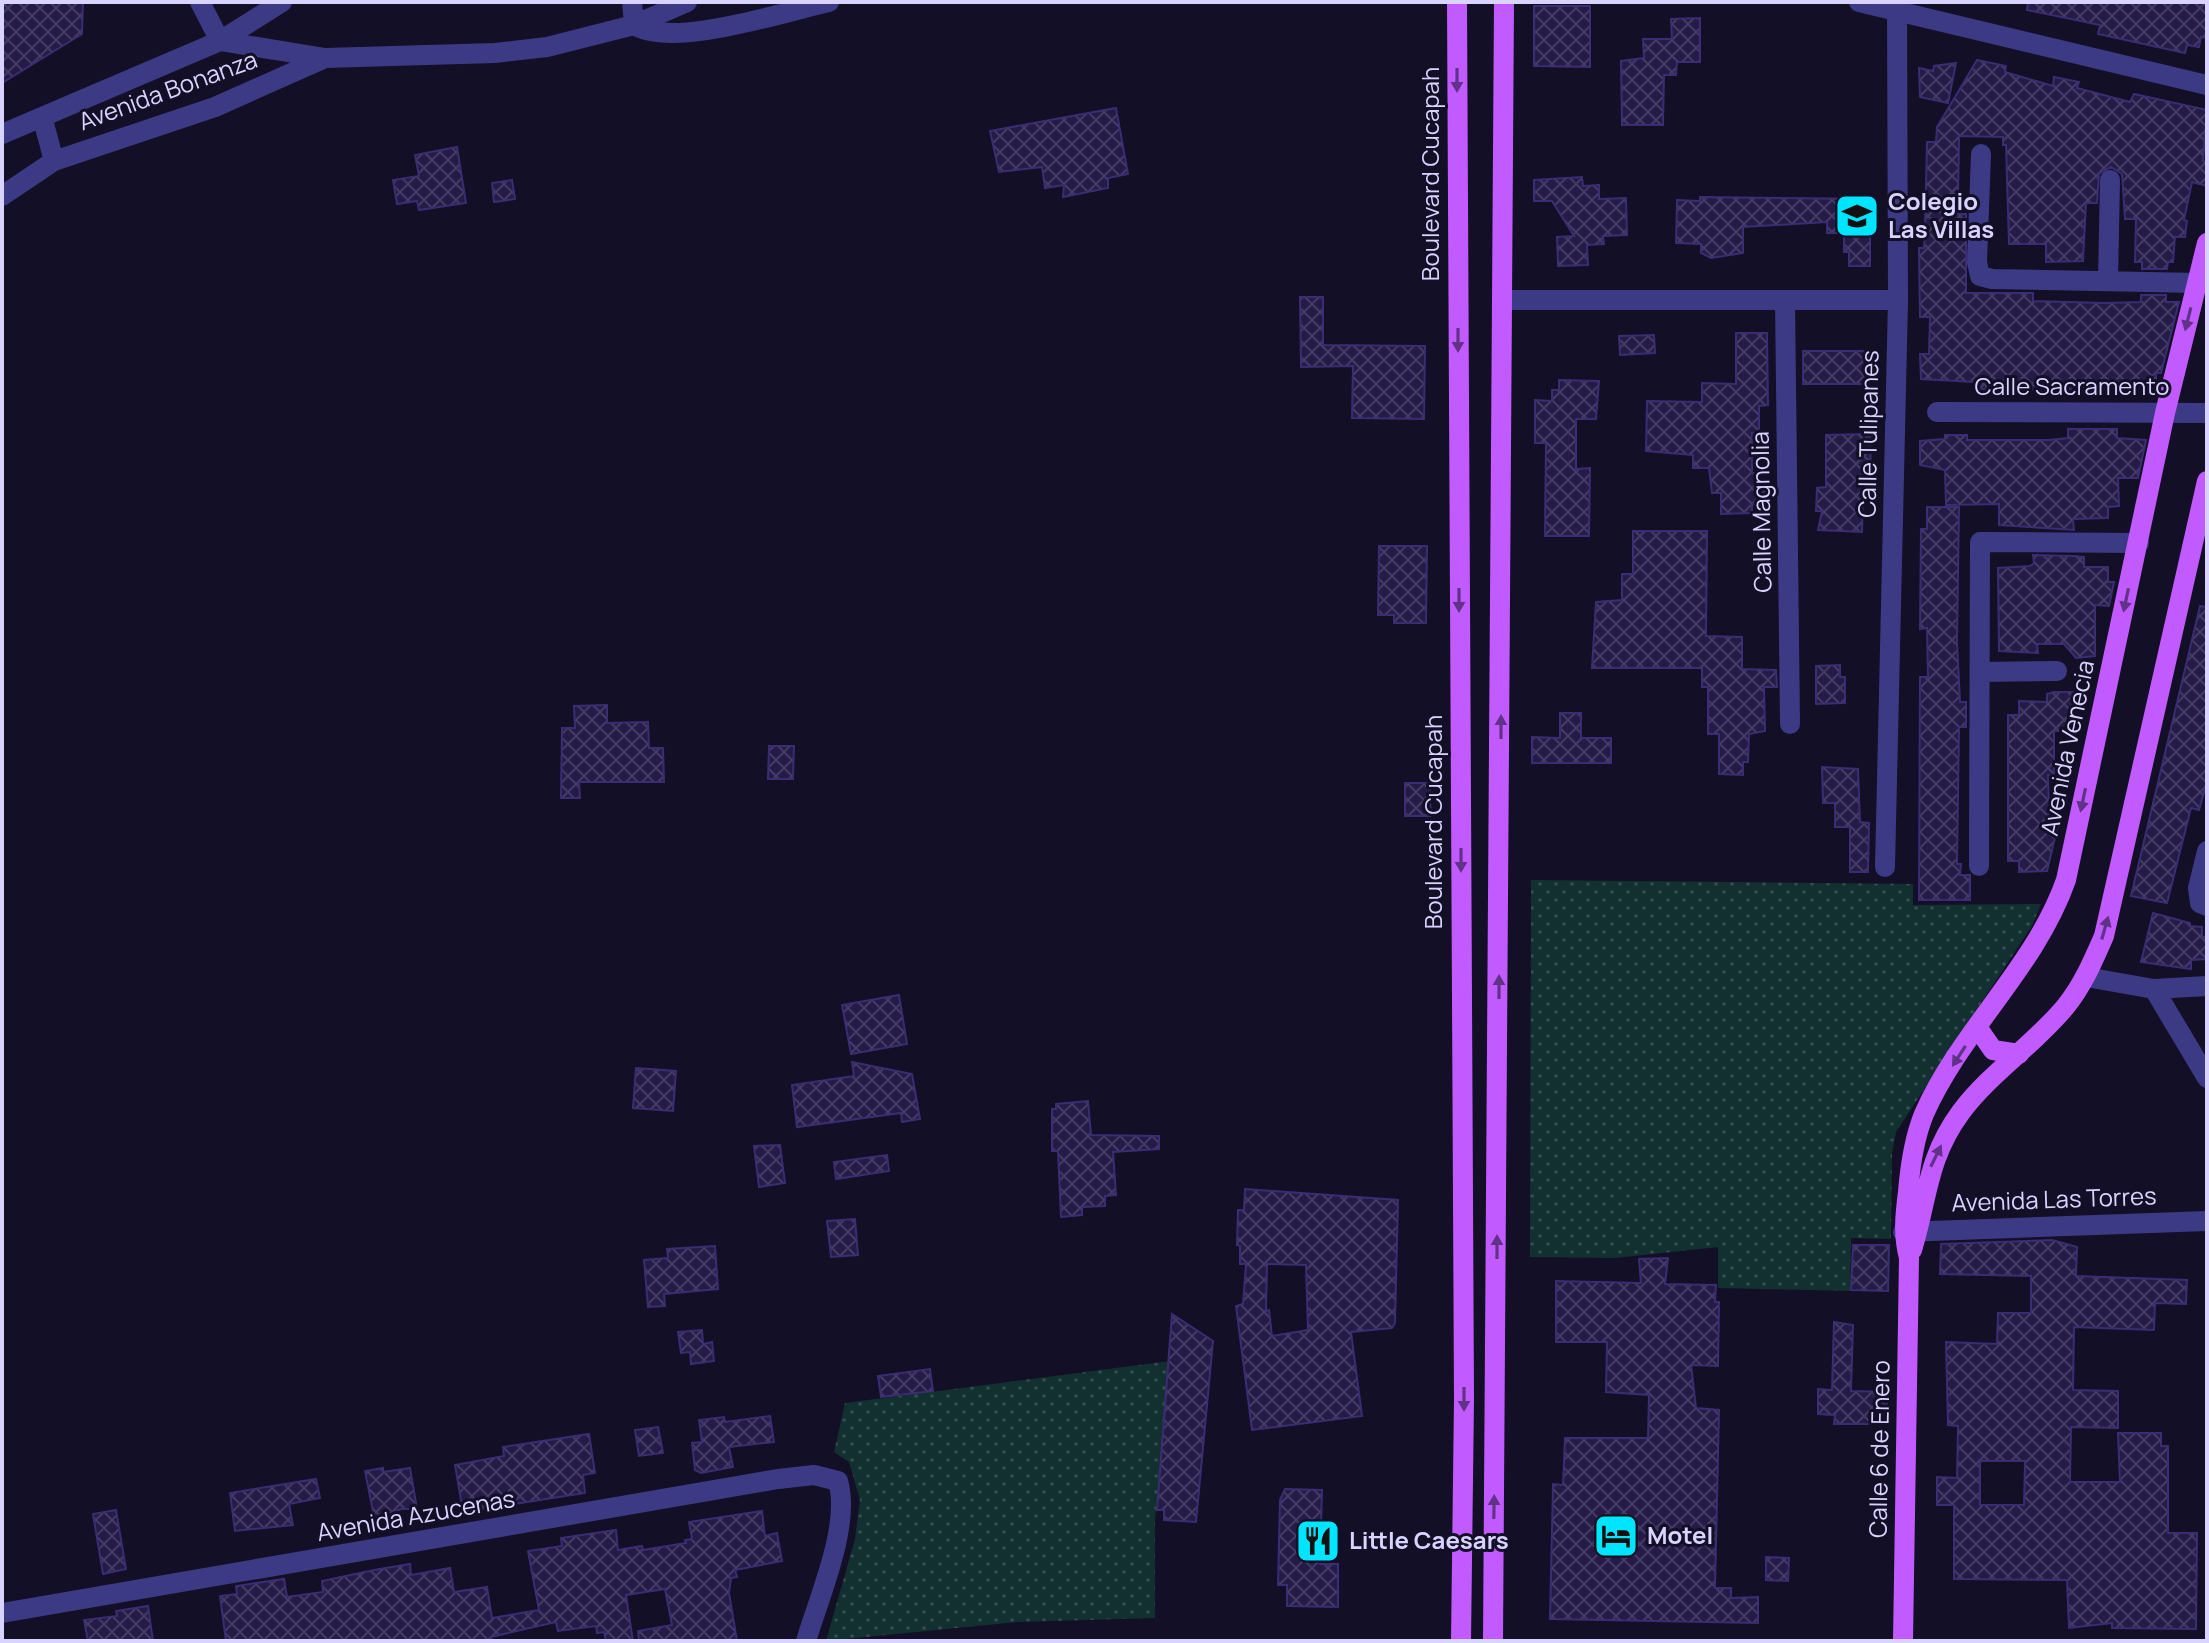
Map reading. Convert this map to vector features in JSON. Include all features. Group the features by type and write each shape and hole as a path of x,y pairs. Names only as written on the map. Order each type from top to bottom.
{"main road":[{"name":"Boulevard Cucapah","path":"1457,2 1464,1399 1461,1641"},
{"path":"1493,1641 1504,2"},
{"name":"Avenida Venecia","path":"1910,1231 1909,1182 1923,1116 1977,1027 2043,931 2066,880 2165,413 2207,243"},
{"path":"1910,1231 1930,1167 1946,1135 1982,1087 2066,1006 2086,977 2104,936 2200,546 2207,481"},
{"path":"1977,1027 1986,1045 1993,1050 2019,1054"},
{"name":"Calle 6 de Enero","path":"1903,1641 1910,1231"}],"street":[{"path":"2,134 43,120 220,41 282,2"},
{"path":"632,2 634,25 646,33 682,35 829,2"},
{"name":"Avenida Bonanza","path":"2,196 54,161 215,107 325,58 495,53 547,47 634,25 687,2"},
{"path":"1859,2 1897,6 2207,85"},
{"path":"202,3 220,41"},
{"name":"Calle Tulipanes","path":"1885,867 1898,300 1897,6"},
{"path":"220,41 325,58"},
{"path":"43,120 54,161"},
{"path":"1981,154 1977,262 1980,276 1992,279 2197,283"},
{"path":"2108,281 2110,180"},
{"path":"1504,300 1898,300"},
{"name":"Calle Magnolia","path":"1785,300 1790,724"},
{"name":"Calle Sacramento","path":"1937,412 2207,413"},
{"path":"1979,866 1980,542 2139,543"},
{"path":"1981,672 2057,671"},
{"path":"2207,851 2198,888 2200,903 2207,906"},
{"path":"2086,977 2154,989 2207,986"},
{"path":"2154,989 2207,1078"},
{"name":"Avenida Las Torres","path":"1910,1231 2207,1221"},
{"name":"Avenida Azucenas","path":"2,1613 814,1475 838,1481 842,1495 839,1528 806,1641"}],"green space":[{"path":"1531,880 1913,884 1913,905 2041,904 2032,926 1896,1132 1892,1153 1891,1239 1851,1238 1850,1291 1718,1288 1718,1247 1615,1258 1530,1257"},
{"path":"1170,1361 1155,1520 1155,1618 1017,1622 826,1641 855,1539 860,1500 849,1462 834,1452 845,1403"}],"building":[{"path":"2,2 83,2 82,34 2,83"},
{"path":"2028,2 2207,2 2207,38 2201,37 2199,47 2187,45 2185,53 2098,34 2100,25 2027,10"},
{"path":"1534,6 1590,6 1590,67 1534,66"},
{"path":"1700,18 1700,62 1677,62 1676,75 1664,75 1663,125 1622,125 1621,61 1644,58 1643,39 1672,39 1671,19"},
{"path":"1977,60 2006,66 2005,72 2053,86 2054,77 2079,82 2077,88 2130,102 2134,94 2207,110 2203,161 2207,162 2207,186 2192,182 2184,220 2187,221 2185,237 2175,237 2173,262 2168,262 2167,269 2142,269 2142,262 2135,262 2136,219 2125,219 2122,174 2111,167 2099,174 2097,203 2086,203 2083,261 2046,262 2046,244 2009,244 2006,145 2003,145 2003,137 1959,136 1958,203 1959,214 1966,214 1966,293 2033,293 2033,301 2104,303 2141,302 2141,295 2166,295 2166,302 2179,302 2161,373 2156,373 2156,381 2092,383 2092,389 2006,390 1976,389 1975,382 1921,379 1920,354 1929,354 1930,317 1920,317 1919,248 1924,248 1927,142 1936,142 1937,127"},
{"path":"1956,63 1948,103 1920,97 1919,68 1933,71 1934,66"},
{"path":"1116,108 1128,174 1108,178 1108,188 1063,197 1064,185 1045,188 1042,167 999,172 990,131"},
{"path":"457,147 466,203 419,210 417,201 397,204 393,180 419,176 415,155"},
{"path":"1582,177 1583,186 1599,185 1599,199 1626,198 1627,235 1603,236 1604,244 1587,245 1588,265 1558,266 1557,237 1574,236 1552,201 1534,201 1534,180"},
{"path":"512,180 515,199 494,202 492,183"},
{"path":"1700,197 1870,199 1870,266 1849,266 1849,252 1844,252 1844,233 1827,233 1827,222 1743,227 1743,253 1711,258 1701,253 1701,244 1676,243 1677,200 1700,201"},
{"path":"1300,297 1323,297 1323,345 1425,346 1424,419 1352,418 1353,366 1301,367"},
{"path":"1736,333 1767,333 1768,405 1759,406 1759,434 1752,433 1752,473 1756,473 1757,485 1769,484 1769,503 1752,505 1752,513 1721,514 1721,493 1712,493 1709,468 1693,468 1693,455 1646,451 1647,401 1702,402 1702,383 1736,384"},
{"path":"1654,335 1655,353 1620,355 1619,336"},
{"path":"1803,351 1870,351 1869,384 1803,384"},
{"path":"1559,380 1599,381 1596,419 1576,419 1576,469 1590,468 1589,536 1545,536 1546,443 1535,443 1535,400 1552,401 1552,390 1559,390"},
{"path":"2068,429 2117,429 2117,438 2146,440 2138,478 2118,478 2119,506 2108,507 2108,518 2073,519 2074,530 1999,525 1999,504 1946,505 1945,470 1920,465 1920,441 1945,439 1945,435 1967,435 1967,440 2049,440 2068,438"},
{"path":"1870,434 1871,485 1863,485 1862,532 1818,530 1822,511 1816,511 1817,488 1826,487 1826,435"},
{"path":"1927,507 1959,507 1957,642 1960,702 1966,702 1966,727 1959,727 1957,864 1961,864 1960,875 1970,875 1970,900 1919,900 1920,677 1928,677 1927,628 1920,629 1921,529 1927,529"},
{"path":"1633,531 1707,531 1706,636 1742,637 1742,669 1776,670 1777,687 1764,687 1765,731 1749,734 1748,762 1743,762 1743,775 1719,774 1719,734 1708,734 1708,687 1702,687 1702,668 1592,668 1596,602 1622,600 1622,574 1633,574"},
{"path":"1379,546 1427,546 1426,623 1394,623 1394,615 1378,615"},
{"path":"2033,555 2084,557 2084,567 2108,567 2108,582 2114,582 2109,606 2095,605 2095,656 2076,658 2064,644 2037,644 2038,653 1999,651 1998,568 2030,566 2034,563"},
{"path":"2200,606 2207,607 2207,781 2199,810 2191,808 2167,903 2131,896"},
{"path":"1840,665 1840,677 1845,677 1845,703 1816,704 1816,666"},
{"path":"2073,692 2072,731 2054,731 2054,775 2048,775 2049,816 2060,817 2047,871 2019,872 2019,861 2008,861 2008,715 2019,715 2019,701 2047,702 2047,694"},
{"path":"607,705 607,723 648,722 649,748 663,748 664,782 579,782 580,798 561,798 562,728 575,728 574,706"},
{"path":"1560,713 1581,713 1581,738 1611,738 1611,763 1532,763 1532,737 1560,738"},
{"path":"769,746 794,746 793,779 768,779"},
{"path":"1822,767 1858,769 1860,822 1869,823 1868,872 1850,872 1850,827 1835,827 1835,803 1823,803"},
{"path":"1405,783 1429,783 1431,816 1405,816"},
{"path":"2153,913 2202,927 2202,937 2207,937 2207,959 2191,960 2191,969 2141,962"},
{"path":"899,995 907,1044 851,1054 842,1005"},
{"path":"852,1062 912,1074 920,1119 902,1122 901,1113 797,1127 792,1085 854,1076"},
{"path":"636,1068 676,1071 673,1111 633,1108"},
{"path":"1088,1101 1091,1135 1159,1136 1159,1149 1113,1152 1116,1195 1105,1196 1105,1206 1082,1207 1082,1215 1061,1217 1058,1151 1052,1151 1052,1109 1056,1109 1056,1104"},
{"path":"780,1145 785,1183 759,1187 754,1146"},
{"path":"887,1155 889,1171 836,1179 834,1162"},
{"path":"1245,1189 1398,1200 1395,1323 1392,1328 1351,1332 1362,1416 1252,1430 1236,1306 1243,1304 1246,1264 1240,1264 1240,1246 1237,1245 1238,1210 1244,1210","holes":["1267,1264 1306,1265 1308,1330 1272,1336 1269,1310 1266,1311"]},
{"path":"855,1219 858,1255 831,1257 827,1221"},
{"path":"2052,1240 2077,1247 2076,1276 2187,1280 2186,1304 2155,1303 2154,1330 2074,1327 2073,1390 2118,1391 2118,1428 2071,1427 2070,1482 2120,1482 2118,1433 2161,1433 2161,1446 2168,1446 2168,1533 2197,1533 2196,1629 2112,1628 2112,1623 2069,1628 2067,1580 1954,1579 1954,1505 1937,1505 1937,1477 1957,1478 1958,1426 1948,1425 1946,1342 1997,1344 1998,1313 2031,1313 2031,1276 1940,1274 1941,1244","holes":["1980,1461 2025,1461 2024,1505 1980,1505"]},
{"path":"1853,1245 1889,1245 1888,1291 1851,1290"},
{"path":"715,1246 718,1289 664,1294 665,1306 648,1307 644,1260 668,1258 667,1249"},
{"path":"1668,1258 1665,1284 1716,1285 1715,1302 1719,1302 1718,1366 1691,1365 1696,1408 1719,1410 1715,1588 1731,1588 1731,1598 1758,1597 1758,1623 1550,1619 1553,1484 1563,1485 1565,1438 1648,1438 1649,1395 1606,1392 1607,1342 1556,1342 1556,1281 1641,1283 1639,1259"},
{"path":"1172,1314 1213,1341 1196,1522 1164,1520 1164,1510 1157,1510"},
{"path":"1834,1322 1853,1325 1851,1391 1887,1392 1887,1424 1834,1424 1835,1415 1818,1414 1818,1389 1832,1390"},
{"path":"702,1330 703,1344 712,1342 714,1361 691,1364 690,1352 681,1353 678,1332"},
{"path":"930,1369 933,1391 881,1397 878,1376"},
{"path":"770,1416 774,1442 729,1447 733,1467 701,1473 695,1470 692,1443 702,1442 699,1420 724,1417 725,1422"},
{"path":"658,1427 663,1453 639,1456 635,1430"},
{"path":"589,1434 595,1473 583,1475 585,1493 463,1512 455,1465 504,1456 503,1447"},
{"path":"383,1468 383,1472 410,1468 417,1509 401,1509 391,1513 392,1518 375,1522 365,1471"},
{"path":"316,1479 320,1498 289,1504 293,1525 235,1531 230,1493"},
{"path":"1285,1489 1322,1490 1320,1564 1338,1564 1338,1607 1287,1606 1287,1585 1278,1585 1280,1500"},
{"path":"116,1510 126,1569 103,1574 93,1514"},
{"path":"762,1511 765,1536 777,1533 782,1561 735,1570 737,1577 731,1578 729,1593 737,1641 639,1641 638,1631 672,1625 665,1589 626,1595 633,1641 606,1641 604,1632 597,1633 596,1626 558,1631 556,1622 491,1637 492,1641 226,1641 220,1596 237,1594 236,1586 284,1579 287,1597 323,1592 322,1581 374,1570 410,1564 411,1575 450,1568 454,1592 487,1587 492,1618 539,1610 528,1551 562,1546 561,1538 616,1530 618,1550 642,1546 643,1550 686,1543 685,1540 692,1539 689,1522"},
{"path":"1766,1557 1789,1558 1788,1581 1766,1580"},
{"path":"148,1606 153,1641 88,1641 84,1620 117,1616 116,1611"}],"place":[{"name":"Colegio Las Villas","path":"1857,216"},
{"name":"Motel","path":"1616,1536"},
{"name":"Little Caesars","path":"1318,1541"}]}
